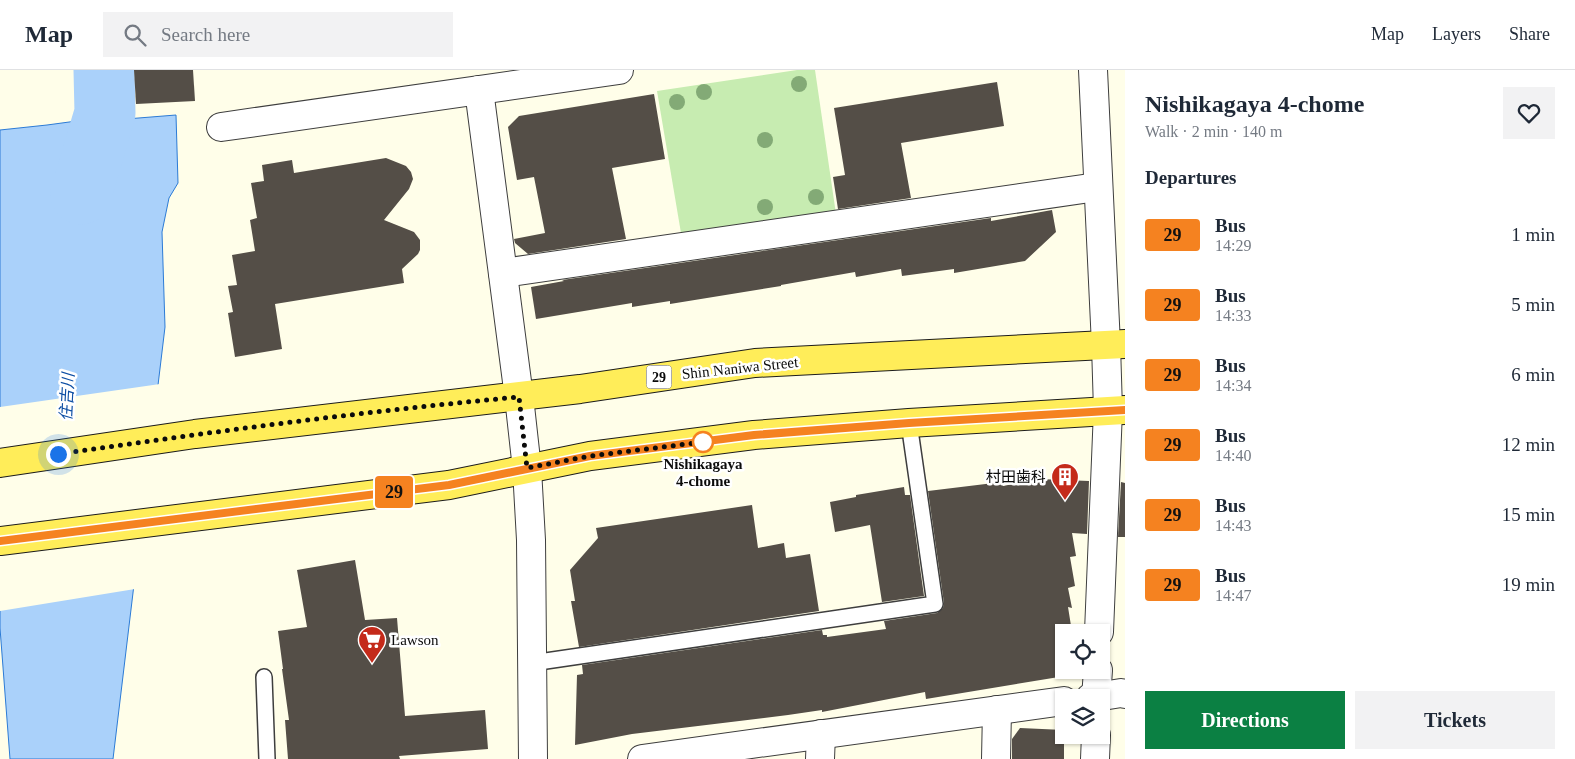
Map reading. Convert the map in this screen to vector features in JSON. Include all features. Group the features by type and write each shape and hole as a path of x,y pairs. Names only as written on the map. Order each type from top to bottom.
{"main road":[{"name":"Shin Naniwa Street","path":"0,463 195,434 442,404 519,397 756,363 1116,345"},
{"path":"0,541 449,485 590,456 754,435 1116,410"}],"street":[{"path":"221,127 479,90 589,72 619,70"},
{"path":"1093,70 1098,187 1116,345 1116,410 1100,624"},
{"path":"479,90 527,468 531,540 533,759"},
{"path":"503,273 1098,187"},
{"path":"1110,695 1125,694"},
{"path":"642,759 821,747 997,710 1055,702"},
{"path":"996,759 997,710"},
{"path":"1095,759 1096,744"}],"lane":[{"path":"532,663 936,604 909,423"},
{"path":"264,677 267,759"}],"green space":[{"path":"797,70 815,70 837,221 682,239 657,91"}],"water":[{"path":"120,112 126,119 176,115 178,183 169,198 162,232 165,327 113,759 10,759 0,628 0,130 84,120 91,113"}],"pier":[{"path":"160,384 135,589 0,611 0,407"}],"building":[{"path":"134,70 193,70 195,101 136,104"},
{"path":"997,82 1004,126 901,143 911,198 838,209 833,177 845,175 834,108"},
{"path":"654,94 665,159 612,168 626,239 528,254 515,243 514,239 545,233 534,177 517,180 508,127 519,116"},
{"path":"386,158 406,166 411,172 413,179 409,189 384,220 414,232 420,240 418,254 402,269 404,283 275,304 282,349 235,357 228,313 233,312 228,286 237,285 232,255 255,251 250,220 257,218 251,183 264,181 262,165 292,160 294,173"},
{"path":"1052,210 1056,232 1025,261 954,273 954,269 902,276 901,269 856,277 855,272 670,304 670,301 632,307 632,303 536,319 531,287 564,281 562,280 991,218 991,221"},
{"path":"1039,479 1089,481 1087,534 1072,533 1076,556 1070,557 1075,586 1068,588 1072,608 1068,607 1071,624 1055,624 1055,678 926,699 925,692 822,712 822,710 632,734 575,745 577,675 583,674 582,665 822,630 823,635 827,635 827,637 886,629 884,621 937,613 943,608 944,603 928,491 1002,482 1003,486"},
{"path":"1121,482 1125,483 1125,537 1118,537"},
{"path":"904,487 905,495 910,495 924,596 882,602 870,525 835,532 830,502 856,497 856,495"},
{"path":"752,505 758,548 784,543 786,558 810,554 819,611 579,647 571,601 575,601 570,570 598,538 596,528"},
{"path":"355,560 365,620 397,618 405,716 485,710 488,749 399,756 400,759 288,759 285,720 289,720 278,631 307,627 297,570"},
{"path":"1020,728 1055,730 1055,744 1064,744 1064,759 1012,759 1012,739"}],"waterway":[{"name":"住吉川","path":"81,194 105,113 104,70"}],"bus line":[{"name":"29","path":"0,541 449,485 590,456 754,435 909,423 1125,410"}],"place":[{"name":"Nishikagaya 4-chome","path":"703,442"},
{"name":"村田歯科","path":"1065,501"},
{"name":"Lawson","path":"372,664"}],"route":[{"path":"58,454 214,432 442,404 519,397 527,468 590,456 703,442"}]}
